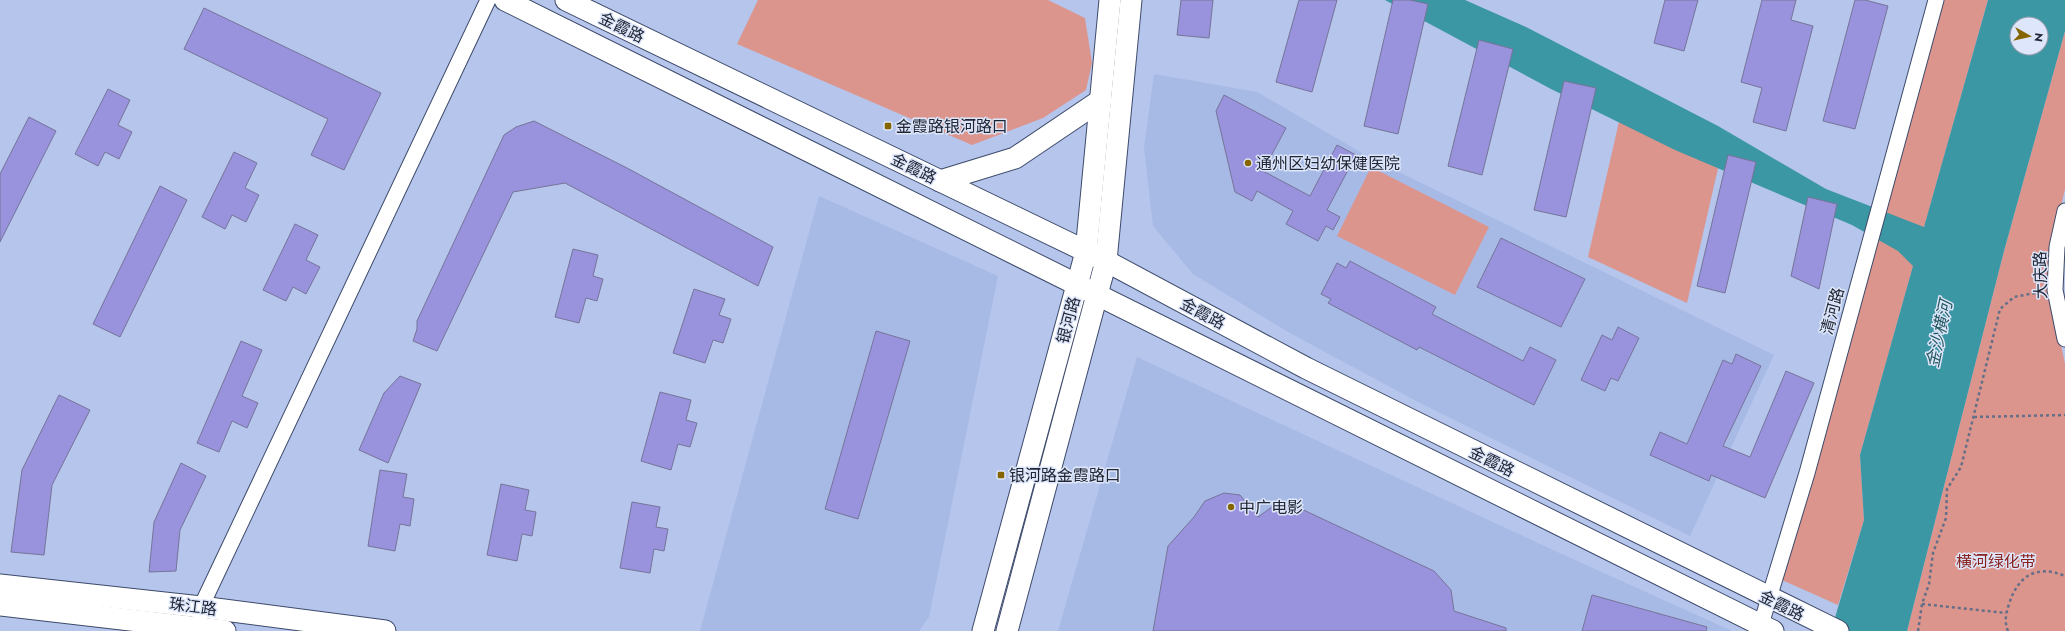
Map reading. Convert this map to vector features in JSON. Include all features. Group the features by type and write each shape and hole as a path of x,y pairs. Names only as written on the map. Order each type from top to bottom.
{"main road":[{"name":"金霞路","path":"505,0 1078,284 1764,629"},
{"name":"金霞路","path":"566,0 1106,261 1306,368 1768,598 1832,628"},
{"name":"银河路","path":"983,631 1086,252 1110,0"},
{"name":"银河路","path":"1007,631 1106,261 1131,0"},
{"path":"940,181 1015,158 1101,100"},
{"name":"珠江路","path":"0,585 201,607 385,631"},
{"name":"珠江路","path":"0,605 224,631"}],"street":[{"path":"198,629 201,607 488,0"},
{"name":"清河路","path":"1764,629 1768,598 1807,473 1936,0"},
{"name":"大庆路","path":"2065,211 2057,247 2055,290 2065,339"}],"path":[{"path":"1918,631 1922,604 1929,584 1933,553 1946,518 1947,489 1961,467 2000,309 2014,297 2055,290"},
{"path":"1973,417 2065,415"},
{"path":"2008,631 2005,623 2006,613 2013,590 2024,577 2042,571 2065,576"},
{"path":"1922,604 2006,613"}],"shaded area":[{"path":"1154,74 1257,92 1374,160 1774,355 1690,536 1418,402 1288,332 1193,274 1153,226 1144,148"},
{"path":"819,196 998,276 929,617 919,631 700,631"},
{"path":"1137,357 1553,550 1732,631 1058,631"}],"green space":[{"path":"758,0 1048,0 1085,18 1092,63 1086,90 1043,118 972,145 737,44"},
{"path":"1936,0 1988,0 1860,455 1864,520 1838,605 1775,577"},
{"name":"横河绿化带","path":"2065,31 2065,189 2052,244 2050,291 2065,364 2065,631 1907,631 2004,251"},
{"path":"1624,100 1722,151 1687,303 1588,257"},
{"path":"1371,167 1489,227 1455,295 1337,236"}],"water":[{"name":"金沙横河","path":"1385,0 1465,0 1526,27 1718,126 1826,189 1924,227 1988,0 2065,0 2065,31 2004,251 1907,631 1831,631 1864,520 1860,455 1913,266 1898,251 1852,225 1675,150 1551,89"}],"building":[{"path":"1181,0 1213,0 1209,38 1177,35"},
{"path":"1299,0 1337,0 1312,92 1276,82"},
{"path":"1393,0 1410,0 1428,4 1398,134 1364,126"},
{"path":"1665,0 1698,0 1684,51 1654,43"},
{"path":"1762,0 1796,0 1791,20 1813,26 1786,131 1753,122 1762,88 1741,82"},
{"path":"1855,0 1865,0 1888,6 1855,129 1823,121"},
{"path":"204,8 381,93 344,170 311,155 328,119 184,49"},
{"path":"1479,40 1513,49 1482,175 1448,166"},
{"path":"1564,81 1596,88 1566,217 1534,210"},
{"path":"108,89 130,100 118,125 132,132 119,159 105,152 98,166 75,154"},
{"name":"通州区妇幼保健医院","path":"1224,95 1286,128 1263,171 1310,196 1337,145 1356,155 1327,210 1340,217 1333,230 1326,226 1318,241 1286,224 1293,211 1257,191 1252,201 1235,192 1216,111"},
{"path":"29,117 56,131 0,242 0,174"},
{"path":"534,121 627,168 773,247 758,286 565,183 513,192 437,351 413,341 417,329 417,321 504,135 516,127"},
{"path":"234,152 257,163 245,188 259,195 246,222 232,215 225,229 202,217"},
{"path":"1728,155 1756,162 1725,293 1697,286"},
{"path":"160,186 187,200 120,337 93,324"},
{"path":"1808,197 1837,204 1819,289 1791,276"},
{"path":"295,224 318,235 306,260 320,267 306,294 293,287 286,301 263,290"},
{"path":"1501,238 1585,279 1561,327 1477,287"},
{"path":"573,249 598,255 593,276 603,279 597,301 586,298 579,323 555,317"},
{"path":"1350,261 1436,307 1432,314 1523,361 1530,347 1556,360 1534,405 1419,347 1417,350 1328,303 1331,299 1321,294 1337,263 1346,268"},
{"path":"694,289 725,299 719,315 731,319 723,343 713,340 705,363 673,353"},
{"path":"1618,327 1639,338 1618,381 1611,378 1605,391 1581,380 1602,335 1612,340"},
{"path":"876,331 910,341 858,519 825,509"},
{"path":"241,341 262,350 242,396 258,403 247,428 232,421 219,452 197,443"},
{"path":"1736,354 1761,366 1723,446 1750,457 1786,371 1814,383 1765,498 1711,475 1709,481 1650,455 1660,432 1687,444 1723,360 1732,364"},
{"path":"400,376 421,384 388,463 359,450 384,393"},
{"path":"660,392 691,400 686,420 697,423 690,447 678,444 671,470 641,461"},
{"path":"59,395 90,410 52,485 44,555 11,552 22,470"},
{"path":"181,463 206,476 180,530 176,571 149,572 154,522"},
{"path":"380,470 407,474 403,497 414,499 410,526 400,524 395,551 368,546"},
{"path":"501,484 529,490 525,510 536,512 532,536 522,534 517,561 487,555"},
{"path":"1224,493 1240,495 1258,517 1276,504 1297,507 1434,571 1451,590 1454,611 1506,628 1506,631 1153,631 1168,546 1194,517 1205,501"},
{"path":"632,502 660,507 656,527 668,529 664,551 654,549 650,573 620,568"},
{"path":"1592,595 1707,627 1706,631 1582,631"}],"place":[{"name":"金霞路银河路口","path":"888,126"},
{"name":"通州区妇幼保健医院","path":"1248,163"},
{"name":"银河路金霞路口","path":"1001,475"},
{"name":"中广电影","path":"1231,507"}]}
